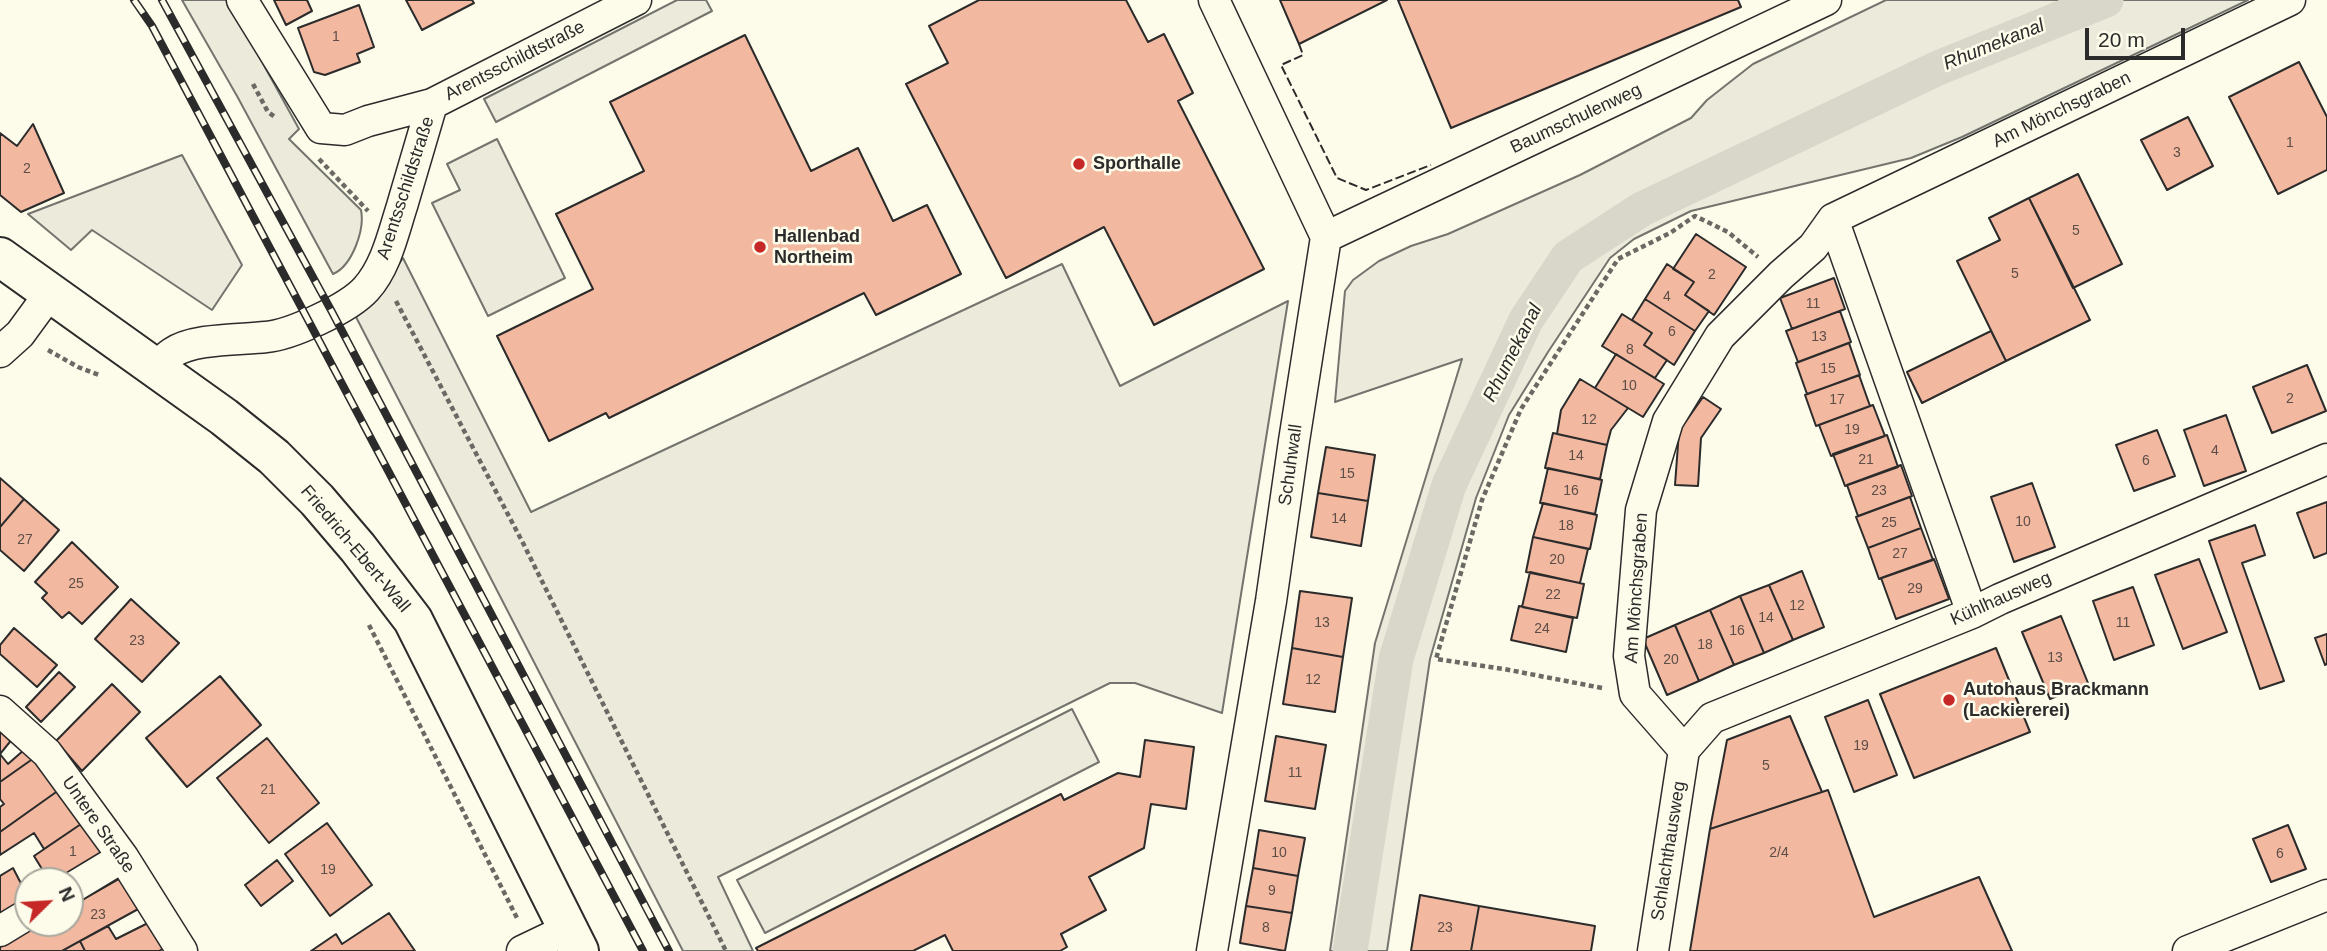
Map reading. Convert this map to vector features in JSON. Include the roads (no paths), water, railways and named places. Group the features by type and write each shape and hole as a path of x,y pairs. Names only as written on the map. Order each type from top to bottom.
{"main road":[{"name":"Friedrich-Ebert-Wall","path":"0,257 224,416 274,457 317,500 413,620 573,940"}],"street":[{"name":"Arentsschildtstraße","path":"242,0 321,128 345,130 432,104 636,0"},
{"path":"1214,0 1326,237"},
{"name":"Baumschulenweg","path":"1326,237 1826,0"},
{"name":"Am Mönchsgraben","path":"1684,750 1635,694 1629,656 1641,510 1668,421 1720,336 1780,275 1812,247 1833,219 2290,0"},
{"name":"Arentsschildstraße","path":"156,368 173,352 190,346 222,339 267,337 310,323 351,302 366,289 380,270 432,104"},
{"path":"1833,219 1972,613"},
{"name":"Schuhwall","path":"1212,951 1271,601 1326,237"},
{"path":"10,343 50,293"},
{"name":"Kühlhausweg","path":"1684,750 1712,718 1972,613 2327,459"},
{"name":"Untere Straße","path":"0,711 47,753 122,857 182,951"},
{"name":"Schlachthausweg","path":"1653,951 1684,750"},
{"path":"84,880 122,857"},
{"path":"2188,951 2327,895"},
{"path":"527,949 573,940"}],"waterway":[{"name":"Rhumekanal","path":"1350,951 1396,659 1449,485 1526,320 1568,257 1642,209 1938,68 2106,0"}],"railway":[{"path":"134,0 152,26 643,951"},
{"path":"162,0 332,312 669,951"}],"place":[{"name":"Sporthalle","path":"1079,164"},
{"name":"Hallenbad Northeim","path":"760,247"},
{"name":"Autohaus Brackmann (Lackiererei)","path":"1949,700"}]}
